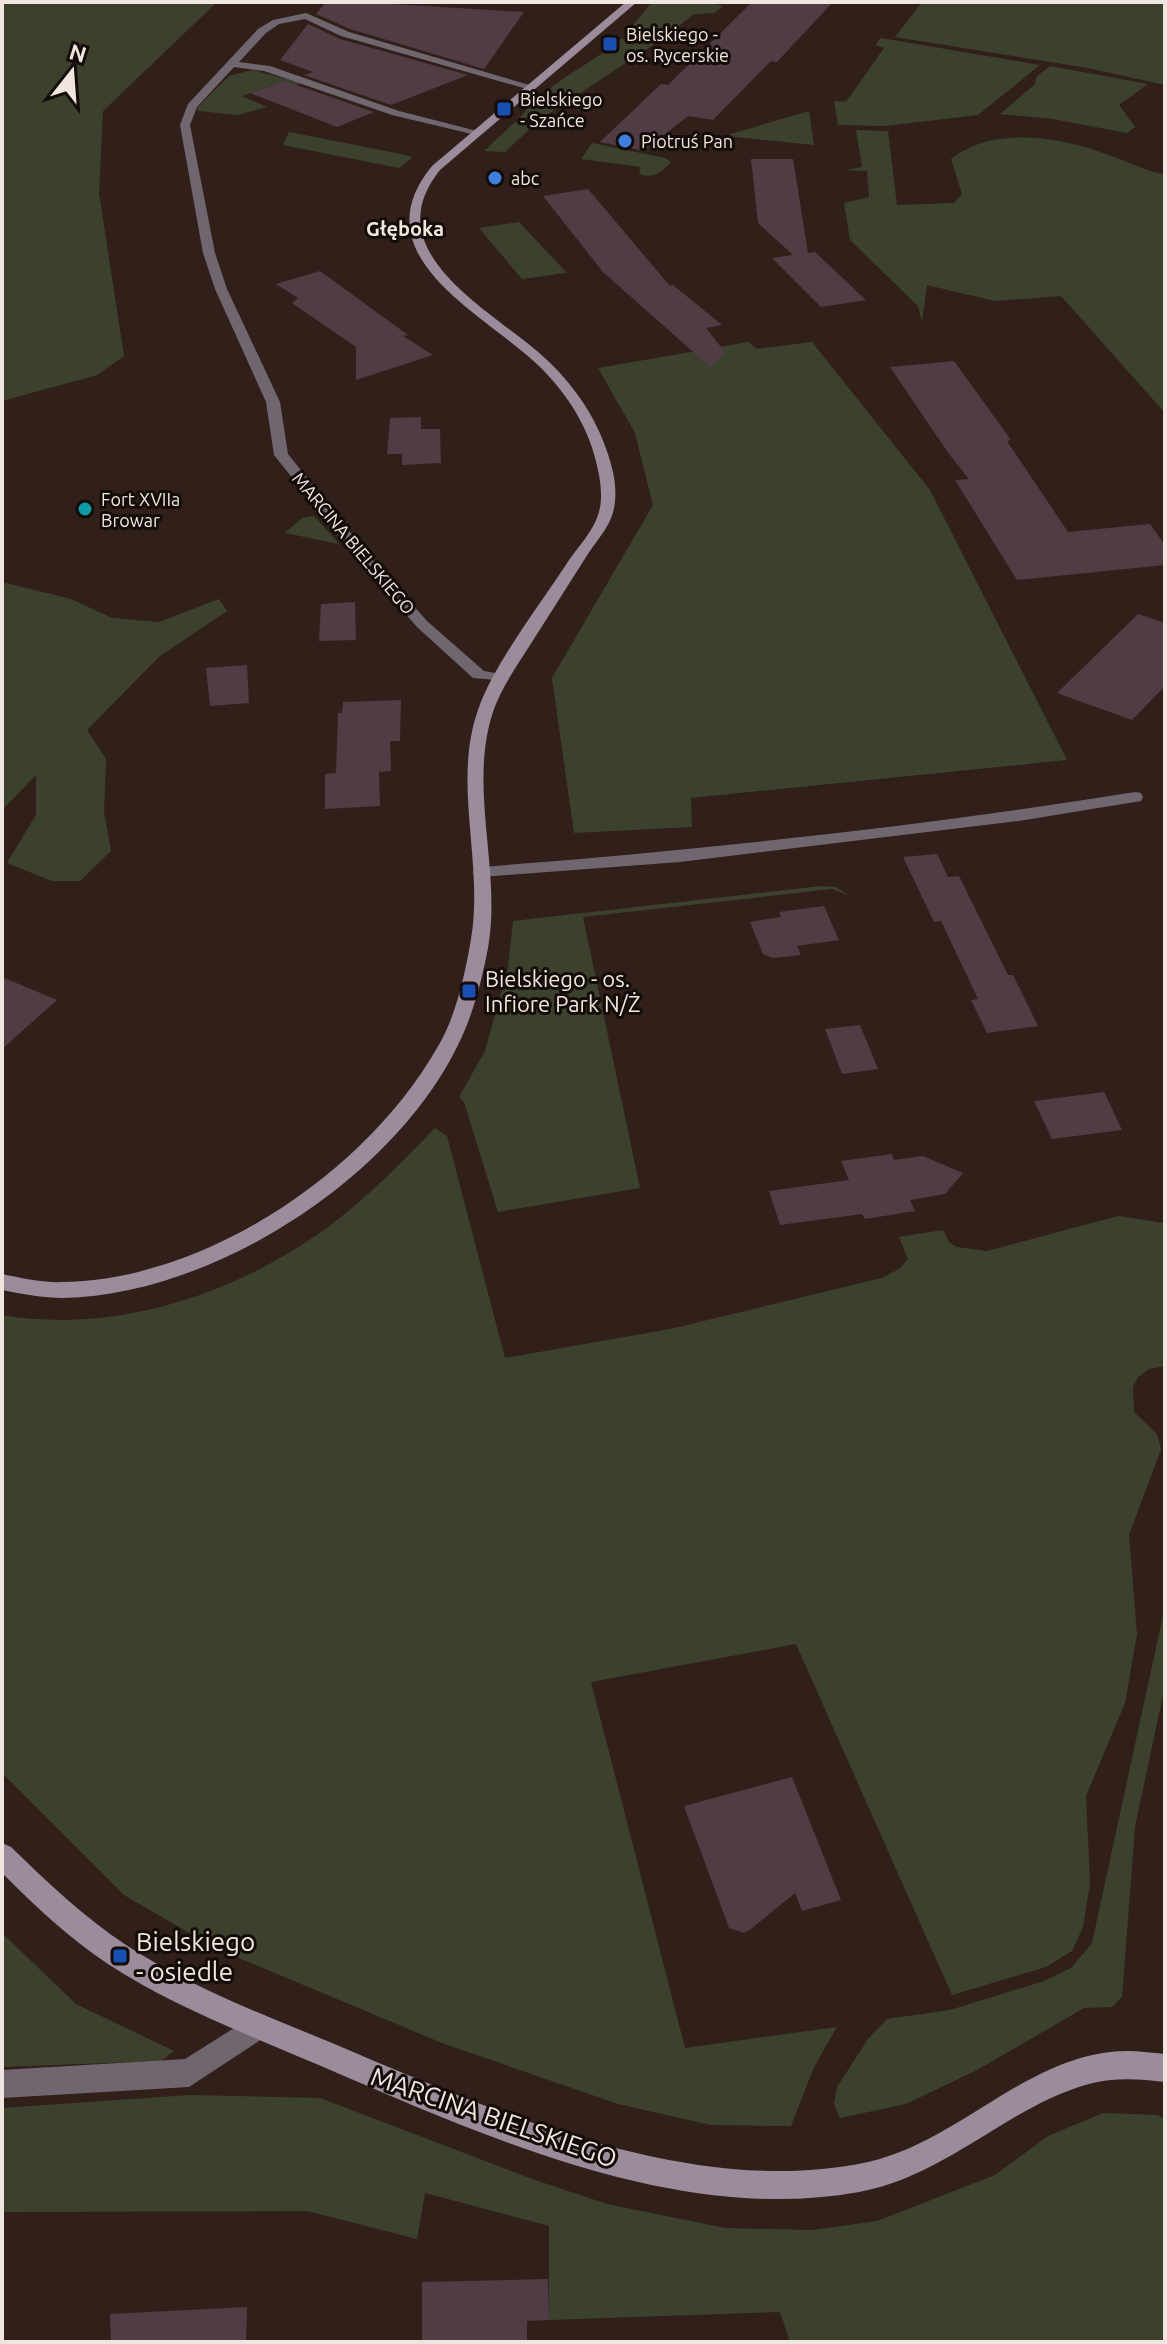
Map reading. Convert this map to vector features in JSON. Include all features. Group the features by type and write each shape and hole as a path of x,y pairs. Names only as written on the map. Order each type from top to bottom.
{"street":[{"path":"295,2 306,16 345,34 531,87"},
{"path":"2,1282 66,1290 102,1287 202,1259 274,1224 377,1142 412,1104 439,1062 469,991 484,909 477,753 485,713 501,678 604,519 610,501 608,478 595,431 567,388 548,366 448,287 433,268 416,231 416,195 426,177 476,132 632,2"},
{"name":"MARCINA BIELSKIEGO","path":"306,16 276,22 262,31 192,106 185,125 209,253 221,289 273,402 281,455 361,555 422,624 479,675 501,678"},
{"path":"233,64 266,68 396,113 476,132"},
{"path":"481,872 680,857 1019,816 1135,797"},
{"name":"MARCINA BIELSKIEGO","path":"2,1855 77,1927 120,1956 179,1989 258,2026 494,2123 618,2162 721,2182 820,2183 884,2173 942,2149 1063,2078 1107,2064 1148,2064 1165,2068"},
{"path":"2,2084 189,2073 258,2026"}],"green space":[{"path":"2,2 217,2 103,111 99,193 124,356 97,375 2,401"},
{"path":"652,2 708,2 723,6 714,13 694,14 670,33 624,36"},
{"path":"922,2 1165,2 1165,85 1088,68 895,37"},
{"path":"668,35 538,121 520,118 541,95 621,39 637,40"},
{"path":"881,38 1040,65 978,115 885,126 838,125 834,101 846,102 884,48 875,45"},
{"path":"1050,66 1148,84 1119,105 1135,127 1127,133 1053,119 1000,114 1035,84 1036,77"},
{"path":"252,70 301,83 285,89 273,85 242,96 267,107 238,115 198,111 197,108 229,76"},
{"path":"809,111 814,145 724,136"},
{"path":"515,122 533,126 505,152 484,151"},
{"path":"856,130 888,131 897,205 954,203 962,194 951,159 985,142 1004,139 1043,139 1082,146 1165,175 1165,413 1061,296 995,301 927,285 922,322 918,306 850,240 844,203 869,197 867,171 845,170 862,167"},
{"path":"289,132 413,157 399,168 283,145"},
{"path":"592,143 665,158 671,162 661,172 649,176 639,174 641,167 581,159"},
{"path":"519,222 566,273 522,279 479,228"},
{"path":"748,342 757,349 812,342 930,490 1067,760 691,798 692,827 574,833 552,678 653,505 635,433 598,368"},
{"path":"313,516 339,544 285,533 302,518"},
{"path":"2,582 71,599 112,618 159,622 219,599 227,611 160,656 87,730 106,759 104,812 111,851 80,881 52,881 7,863 36,815 36,775 2,810"},
{"path":"821,886 836,887 848,895 832,889 583,917 640,1188 498,1212 464,1102 459,1097 485,1051 508,968 513,921"},
{"path":"435,1128 447,1136 505,1358 670,1329 882,1278 899,1269 908,1259 899,1237 943,1230 949,1242 956,1247 987,1251 1118,1216 1165,1223 1165,1366 1149,1369 1138,1377 1133,1387 1134,1412 1157,1434 1161,1449 1129,1535 1137,1634 1125,1703 1086,1796 1090,1883 1083,1927 1072,1951 1046,1967 952,1995 796,1644 591,1682 685,2048 837,2027 814,2067 791,2126 711,2125 618,2104 442,2043 215,1948 124,1895 2,1773 2,1315 46,1320 90,1319 134,1313 220,1287 300,1246 336,1221 375,1188"},
{"path":"1165,1606 1165,1685 1135,1827 1122,1997 1112,2007 1084,2008 977,2070 906,2104 840,2118 834,2104 837,2087 868,2039 887,2019 950,2010 1044,1981 1071,1968 1092,1943"},
{"path":"2,1933 76,2004 174,2051 161,2061 2,2067"},
{"path":"190,2095 320,2098 532,2179 607,2204 725,2228 813,2230 877,2221 995,2175 1048,2136 1103,2113 1157,2115 1165,2118 1165,2337 1159,2342 790,2342 780,2312 549,2320 549,2226 425,2193 417,2239 307,2211 2,2212 2,2108"}],"building":[{"path":"326,2 524,12 484,69 350,29 316,14"},
{"path":"752,2 833,2 777,62 771,61 713,120 688,116 644,151 600,142 661,84 668,85"},
{"path":"308,24 340,39 468,75 391,105 304,75 313,72 280,60"},
{"path":"285,81 374,112 337,127 250,93"},
{"path":"751,159 793,159 808,253 815,252 866,300 821,307 772,258 793,255 758,223"},
{"path":"588,189 670,286 673,285 722,325 706,328 725,352 710,367 603,272 543,196"},
{"path":"320,271 408,335 403,336 433,355 356,380 356,347 292,303 298,298 276,284"},
{"path":"954,361 1011,440 1007,441 1068,532 1150,524 1165,545 1165,565 1017,580 955,480 969,479 890,367"},
{"path":"421,417 421,429 440,429 441,463 402,465 402,454 387,454 390,418"},
{"path":"355,602 356,640 319,641 321,604"},
{"path":"1138,614 1165,623 1165,686 1132,720 1057,693"},
{"path":"247,665 249,703 210,706 206,668"},
{"path":"401,700 400,741 390,741 391,771 379,772 380,806 325,809 325,774 336,773 338,713 342,713 343,702"},
{"path":"937,854 948,877 959,876 1008,975 1013,975 1038,1026 987,1033 971,1000 978,999 941,921 934,922 903,857"},
{"path":"824,906 839,940 797,946 801,955 773,958 763,954 750,922 781,917 779,912"},
{"path":"2,977 57,1000 2,1049"},
{"path":"860,1025 878,1069 842,1074 825,1029"},
{"path":"1104,1092 1122,1130 1052,1139 1034,1101"},
{"path":"892,1154 894,1160 923,1156 963,1173 945,1194 910,1200 915,1211 865,1219 862,1214 780,1225 769,1191 849,1180 841,1161"},
{"path":"792,1777 841,1900 802,1911 795,1893 744,1933 729,1928 684,1806"},
{"path":"548,2279 549,2320 527,2321 527,2342 422,2342 422,2282"},
{"path":"247,2307 246,2342 111,2342 110,2314"}],"place":[{"name":"Bielskiego - os. Rycerskie","path":"610,44"},
{"name":"Bielskiego - Szańce","path":"504,109"},
{"name":"Piotruś Pan","path":"625,141"},
{"name":"abc","path":"495,178"},
{"name":"Fort XVIIa Browar","path":"85,509"},
{"name":"Bielskiego - os. Infiore Park N/Ż","path":"469,991"},
{"name":"Bielskiego - osiedle","path":"120,1956"}],"district":[{"name":"Głęboka","path":"405,228"}]}
